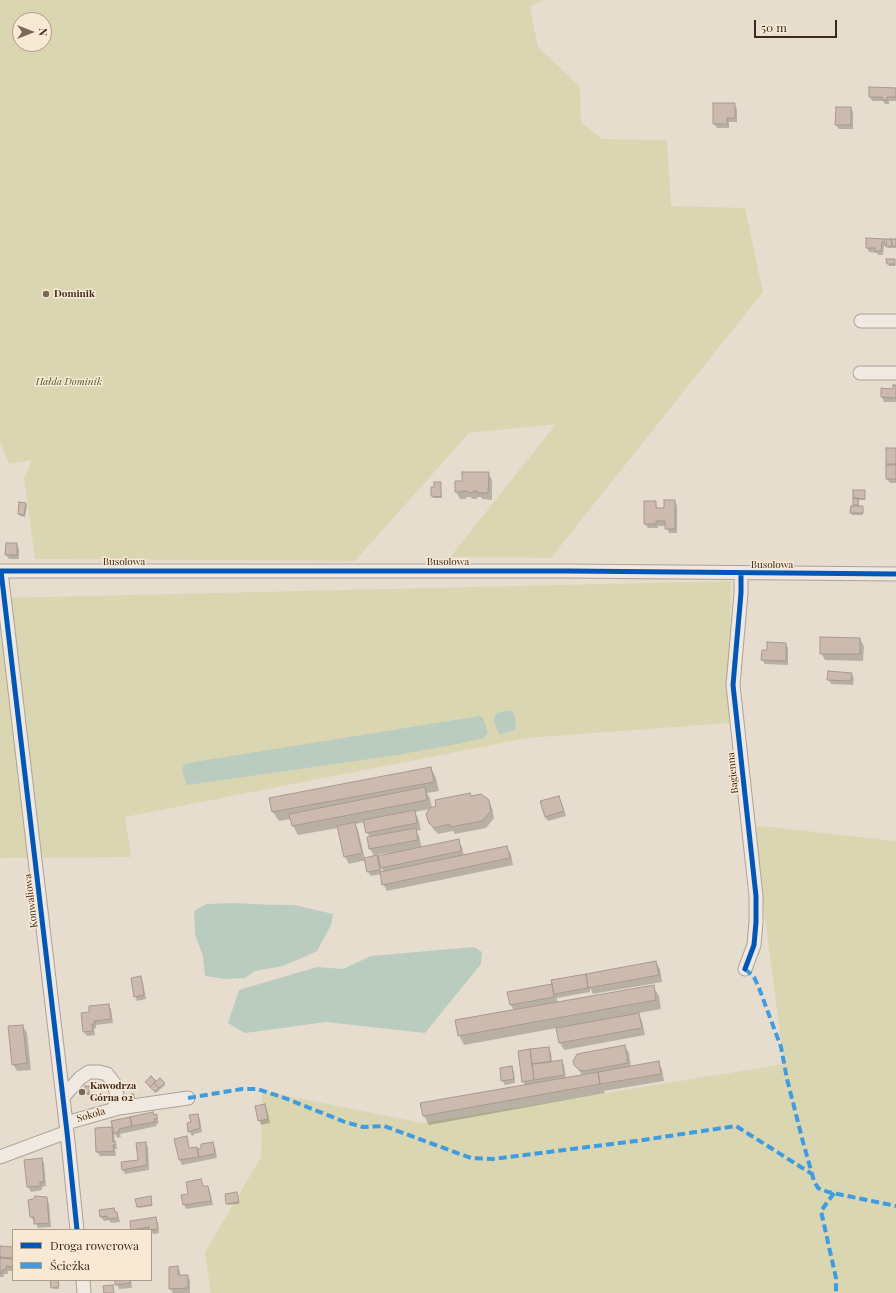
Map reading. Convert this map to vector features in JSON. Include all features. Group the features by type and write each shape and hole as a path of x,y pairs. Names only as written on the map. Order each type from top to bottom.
{"street":[{"path":"861,321 896,321"},
{"path":"860,373 896,373"},
{"name":"Busolowa","path":"0,571 568,571 741,574 896,574"},
{"name":"Konwaliowa","path":"0,571 67,1127 77,1229"},
{"name":"Bagienna","path":"741,574 741,593 733,686 756,896 754,945 745,969"},
{"path":"63,1097 80,1078 89,1072 99,1072 107,1074 114,1083 117,1096 114,1109"},
{"name":"Sokola","path":"0,1157 67,1127 114,1109 188,1098"},
{"path":"82,1281 84,1293"}],"green space":[{"name":"Hałda Dominik","path":"0,0 543,0 530,7 538,47 580,87 581,122 602,139 667,140 671,206 745,208 763,292 551,558 450,557 556,424 469,433 355,561 35,559 24,478 32,460 9,464 0,441"},
{"path":"731,581 729,723 527,738 125,817 131,857 0,858 0,598"},
{"path":"753,825 896,841 896,1293 211,1293 205,1252 261,1157 262,1091 422,1123 784,1064"}],"shaded area":[{"path":"512,711 515,716 516,726 515,730 501,734 498,733 494,720 498,713"},
{"path":"480,716 483,718 488,733 484,738 397,755 187,785 182,771 184,764 194,762"},
{"path":"235,903 294,905 333,914 331,925 317,951 283,966 255,971 245,978 225,979 205,976 203,956 195,934 194,911 206,904"},
{"path":"474,947 482,952 481,964 425,1033 326,1022 245,1033 228,1023 239,990 317,967 343,969 371,956"}],"building":[{"path":"869,87 896,88 896,97 887,97 887,100 882,100 882,97 869,97"},
{"path":"713,103 735,103 735,118 727,118 727,124 713,124"},
{"path":"836,107 851,107 851,125 835,125"},
{"path":"866,238 885,239 884,242 882,242 881,251 875,251 875,248 866,248"},
{"path":"886,239 891,239 892,246 886,247"},
{"path":"891,239 896,239 896,246 892,246"},
{"path":"886,259 895,259 895,264 887,264"},
{"path":"893,385 896,385 896,398 881,397 881,388 893,389"},
{"path":"886,448 896,448 896,464 886,464"},
{"path":"886,465 896,465 896,479 886,479"},
{"path":"462,472 489,472 488,493 477,493 477,491 472,493 466,491 455,492 455,481 462,481"},
{"path":"434,482 441,482 441,497 431,496 431,487 434,487"},
{"path":"853,490 865,490 865,499 853,498"},
{"path":"853,498 858,498 858,505 853,505"},
{"path":"664,500 675,500 675,529 665,529 665,521 656,521 656,524 644,524 644,501 656,501 656,508 664,508"},
{"path":"19,502 26,503 24,515 18,514"},
{"path":"851,506 863,506 863,513 850,513"},
{"path":"6,543 17,543 17,555 5,555"},
{"path":"820,637 860,638 860,654 820,654"},
{"path":"767,642 786,643 786,661 761,660 762,650 767,650"},
{"path":"828,671 852,673 851,681 827,680"},
{"path":"431,767 434,782 272,812 269,798"},
{"path":"425,787 427,800 292,826 289,814"},
{"path":"470,793 471,796 481,794 489,800 491,811 482,821 450,827 450,824 434,828 429,823 426,814 430,808 436,806 435,800"},
{"path":"559,796 564,811 545,817 540,801"},
{"path":"415,810 417,823 366,833 363,820"},
{"path":"355,822 362,853 344,857 337,826"},
{"path":"416,828 418,840 369,849 367,837"},
{"path":"459,839 461,851 381,868 378,856"},
{"path":"507,846 510,858 382,885 380,872"},
{"path":"377,855 380,870 367,872 364,858"},
{"path":"656,961 659,975 588,988 586,974"},
{"path":"586,974 588,988 554,994 551,980"},
{"path":"141,976 144,995 134,997 131,978"},
{"path":"552,984 554,997 510,1005 507,992"},
{"path":"654,985 656,1000 458,1036 455,1020"},
{"path":"109,1004 111,1019 94,1021 95,1024 92,1024 93,1031 83,1032 81,1013 89,1012 89,1006"},
{"path":"639,1013 642,1028 559,1043 556,1028"},
{"path":"23,1025 27,1063 12,1065 8,1026"},
{"path":"625,1045 628,1063 584,1071 579,1070 574,1065 573,1061 577,1054"},
{"path":"549,1047 551,1062 532,1064 530,1049"},
{"path":"530,1049 534,1080 522,1082 518,1051"},
{"path":"562,1060 564,1075 534,1080 532,1064"},
{"path":"659,1061 661,1074 600,1084 598,1072"},
{"path":"512,1066 514,1079 501,1081 500,1068"},
{"path":"598,1072 600,1084 423,1116 420,1103"},
{"path":"151,1076 156,1081 150,1087 145,1082"},
{"path":"160,1078 165,1083 159,1088 154,1083"},
{"path":"154,1083 159,1088 155,1092 150,1087"},
{"path":"85,1086 89,1086 89,1094 85,1093"},
{"path":"265,1104 268,1119 258,1121 255,1106"},
{"path":"153,1112 154,1115 157,1114 157,1119 154,1119 155,1122 132,1126 130,1117"},
{"path":"198,1114 200,1128 188,1132 187,1123 191,1122 189,1115"},
{"path":"130,1117 132,1126 119,1129 119,1132 114,1134 111,1121"},
{"path":"112,1127 113,1142 115,1141 116,1145 113,1145 114,1151 96,1152 95,1128"},
{"path":"187,1136 189,1148 197,1147 199,1157 179,1160 174,1139"},
{"path":"146,1142 147,1165 122,1170 121,1162 138,1160 136,1143"},
{"path":"213,1142 215,1154 199,1157 197,1149 201,1148 201,1144"},
{"path":"42,1158 44,1182 40,1182 40,1186 27,1187 24,1160"},
{"path":"201,1179 203,1186 208,1186 211,1201 183,1205 181,1195 188,1194 186,1182"},
{"path":"237,1192 239,1202 226,1204 225,1194"},
{"path":"35,1196 47,1197 49,1223 34,1224 34,1217 30,1217 28,1200 33,1199"},
{"path":"151,1196 152,1205 137,1207 135,1199"},
{"path":"114,1208 115,1212 117,1212 118,1218 107,1219 107,1216 100,1217 99,1210"},
{"path":"156,1217 158,1229 152,1230 149,1229 149,1227 131,1229 130,1221"},
{"path":"0,1246 12,1247 12,1258 0,1257"},
{"path":"0,1258 12,1259 12,1267 6,1266 6,1270 2,1270 2,1273 0,1273"},
{"path":"178,1266 178,1275 188,1275 188,1288 169,1289 169,1267"},
{"path":"50,1281 58,1281 59,1287 51,1288"},
{"path":"115,1281 130,1281 130,1283 115,1285"},
{"path":"113,1285 114,1293 104,1293 103,1286"}],"marked path":[{"path":"745,969 754,977 781,1047 787,1079 803,1142 814,1181 818,1188 828,1192 896,1206"},
{"path":"188,1098 242,1089 257,1089 282,1097 345,1122 363,1127 384,1126 471,1158 492,1159 636,1141 736,1126 812,1174"},
{"path":"834,1193 821,1211 836,1278 836,1293"}],"cycle path":[{"path":"0,571 568,571 896,574"},
{"path":"1,571 67,1132 77,1229"},
{"path":"741,574 741,593 733,685 756,896 754,945 745,969"}],"place":[{"name":"Dominik","path":"46,294"},
{"name":"Kawodrza Górna 02","path":"82,1092"}]}
